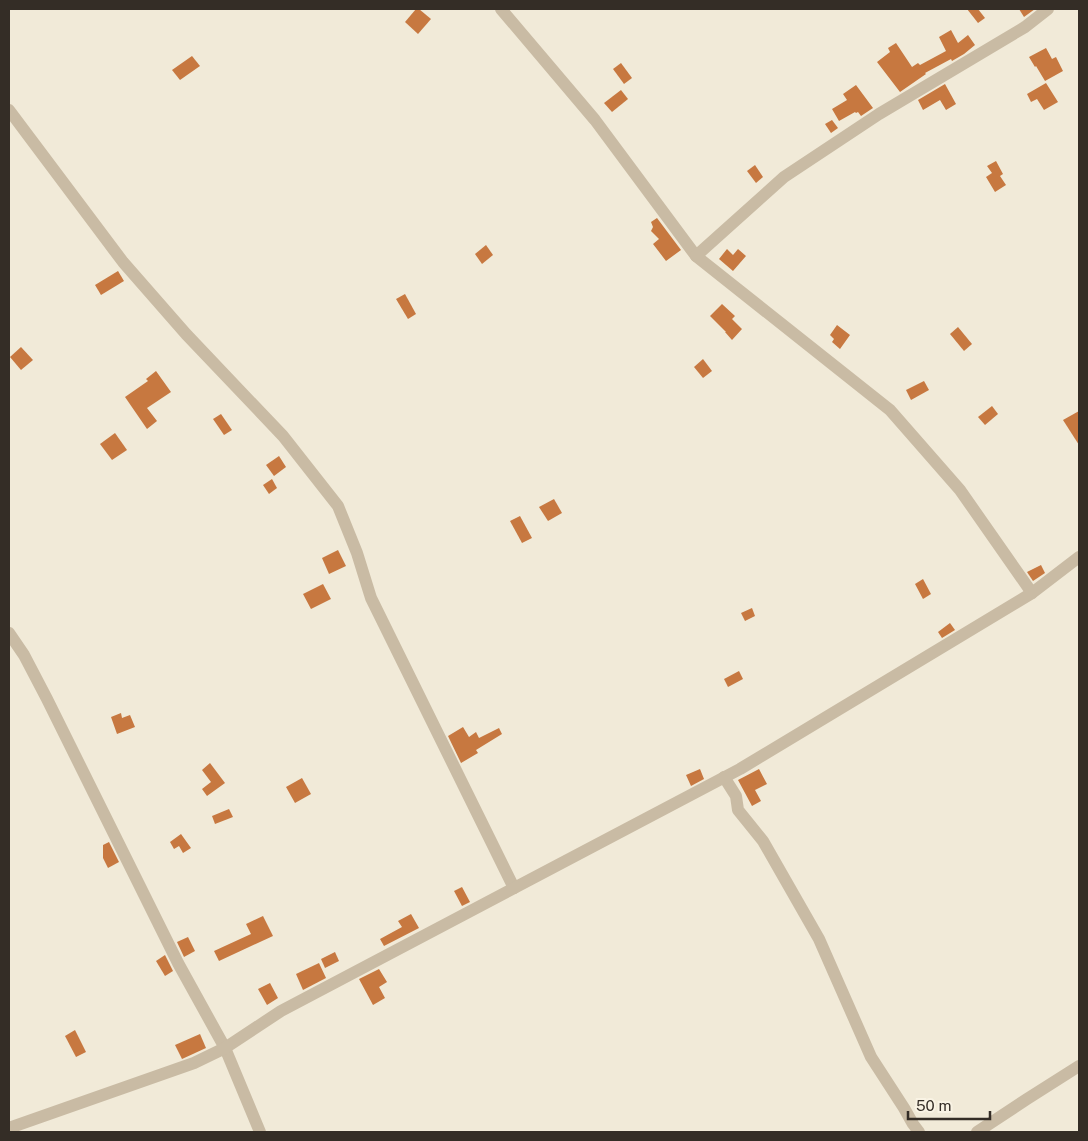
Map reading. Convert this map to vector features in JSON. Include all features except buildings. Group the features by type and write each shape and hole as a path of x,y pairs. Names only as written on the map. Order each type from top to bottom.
{"street":[{"path":"501,9 595,120 696,256 890,410 960,490 1032,593"},
{"path":"696,256 784,177 879,114 1025,27 1048,9"},
{"path":"9,110 123,262 186,334 283,436 338,506 357,553 371,598 514,888"},
{"path":"9,1128 194,1064 225,1048 281,1011 740,769 1032,593 1079,557"},
{"path":"9,633 24,655 47,699 178,963 225,1048 260,1132"},
{"path":"724,776 736,796 738,810 763,841 819,939 871,1057 919,1132"},
{"path":"977,1132 1079,1066"}]}
